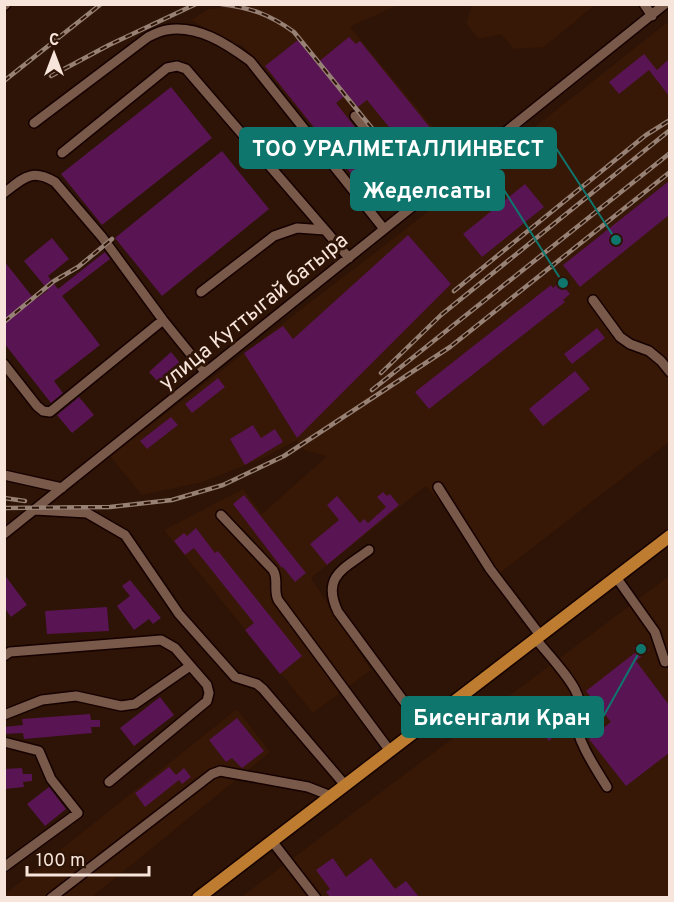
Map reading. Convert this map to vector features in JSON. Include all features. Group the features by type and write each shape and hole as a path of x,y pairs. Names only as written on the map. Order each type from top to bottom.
{"main road":[{"path":"198,897 669,536"}],"street":[{"path":"644,4 652,16"},
{"name":"улица Куттыгай батыра","path":"4,534 665,4"},
{"path":"34,123 148,37 168,30 191,31 211,36 250,62 384,229"},
{"path":"62,153 167,68 177,66 186,69 349,258"},
{"path":"355,116 422,199"},
{"path":"4,193 27,176 46,177 55,182 102,237 162,320 205,372"},
{"path":"201,292 274,236 297,228 325,230"},
{"path":"593,300 620,337 630,344 649,351 669,372"},
{"path":"4,364 37,406 43,411 50,412 162,320"},
{"path":"4,475 62,488"},
{"path":"438,487 490,569 576,691 581,705 576,720 578,730 588,757 607,787"},
{"path":"35,510 87,513 125,535 179,614 235,676 257,684 263,689 345,785"},
{"path":"221,515 276,574 275,594 278,600 390,751"},
{"path":"369,550 335,576 331,586 332,599 338,612 422,726"},
{"path":"615,577 655,632 665,662"},
{"path":"4,656 10,652 161,640 175,648 207,686 207,701 109,782"},
{"path":"4,716 42,700 76,696 121,706 135,704 190,666"},
{"path":"4,742 39,751 51,779 78,813 4,867"},
{"path":"51,897 212,774 220,771 308,787 330,796"},
{"path":"272,842 315,897"}],"shaded area":[{"path":"472,4 595,5 544,47 514,49 501,34 478,39 466,23"},
{"path":"222,5 398,5 350,27 453,151 379,208 242,45 233,44 191,20 209,9 222,8"},
{"path":"669,21 669,442 500,573 426,486 311,578 371,670 313,713 164,530 243,489 262,514 327,456 304,450 297,440 265,457 203,482 142,495 110,456 407,228"},
{"path":"669,576 669,897 241,897"},
{"path":"237,709 270,752 92,897 5,898 5,894"}],"building":[{"path":"349,37 356,44 360,41 449,151 414,179 405,167 415,159 367,100 358,107 347,94 336,103 389,170 364,190 265,66 298,40 317,63"},
{"path":"644,54 657,70 669,59 669,96 649,70 619,94 609,82"},
{"path":"171,87 212,138 102,225 61,174"},
{"path":"222,151 269,209 162,296 115,238"},
{"path":"669,181 669,215 580,287 563,265"},
{"path":"525,184 544,207 482,257 463,234"},
{"path":"408,235 451,284 297,438 244,353 283,326 293,339"},
{"path":"52,238 69,259 48,276 58,289 105,252 110,259 62,296 100,345 54,381 63,393 51,403 4,343 4,261 35,300 48,290 24,261"},
{"path":"560,282 570,294 563,300 565,302 429,409 415,392 551,285 553,288"},
{"path":"597,328 605,338 572,364 564,354"},
{"path":"171,352 181,364 159,383 149,372"},
{"path":"575,371 590,389 543,426 529,409"},
{"path":"218,378 225,387 192,413 185,404"},
{"path":"79,397 94,415 72,433 57,415"},
{"path":"171,417 178,425 147,449 140,441"},
{"path":"253,425 261,438 275,429 283,442 245,465 230,439"},
{"path":"383,492 387,496 390,494 399,505 327,565 310,544 339,520 327,505 337,496 360,523 364,519 368,523 386,507 377,497"},
{"path":"244,495 306,573 295,582 233,504"},
{"path":"196,528 215,553 218,551 302,656 280,674 245,630 254,623 194,548 185,555 174,541 184,533 187,536"},
{"path":"4,574 27,605 11,617 4,607"},
{"path":"130,580 161,618 153,624 149,619 134,630 117,606 130,596 122,586"},
{"path":"107,607 109,631 47,634 45,611"},
{"path":"642,641 649,650 636,661 669,705 669,753 626,786 589,739 611,722 586,691 636,652 633,648"},
{"path":"160,697 174,715 134,746 120,728"},
{"path":"541,707 558,728 551,734 553,737 549,741 529,716"},
{"path":"90,714 91,720 100,720 100,727 91,727 92,733 24,739 23,733 4,734 4,727 23,725 22,719"},
{"path":"237,718 264,751 242,768 232,758 226,762 209,740"},
{"path":"169,767 176,775 184,768 191,777 182,784 179,780 145,807 135,793"},
{"path":"22,768 23,774 32,774 32,781 23,782 24,787 4,789 4,769"},
{"path":"49,787 66,809 45,826 27,804"},
{"path":"333,858 346,877 371,858 395,889 406,881 419,897 330,897 326,892 330,889 316,870"}],"railway":[{"path":"4,81 101,4"},
{"path":"51,76 109,45 196,4"},
{"path":"221,4 259,13 294,32 379,137"},
{"path":"454,291 646,135 670,120"},
{"path":"381,373 441,315 670,130"},
{"path":"372,390 670,153"},
{"path":"4,508 110,507 172,500 223,485 284,456 450,347 670,172"},
{"path":"4,322 54,281 78,267 112,239"},
{"path":"4,498 25,501"}],"place":[{"name":"ТОО УРАЛМЕТАЛЛИНВЕСТ","path":"616,240"},
{"name":"Жеделсаты","path":"563,283"},
{"name":"Бисенгали Кран","path":"641,649"}]}
